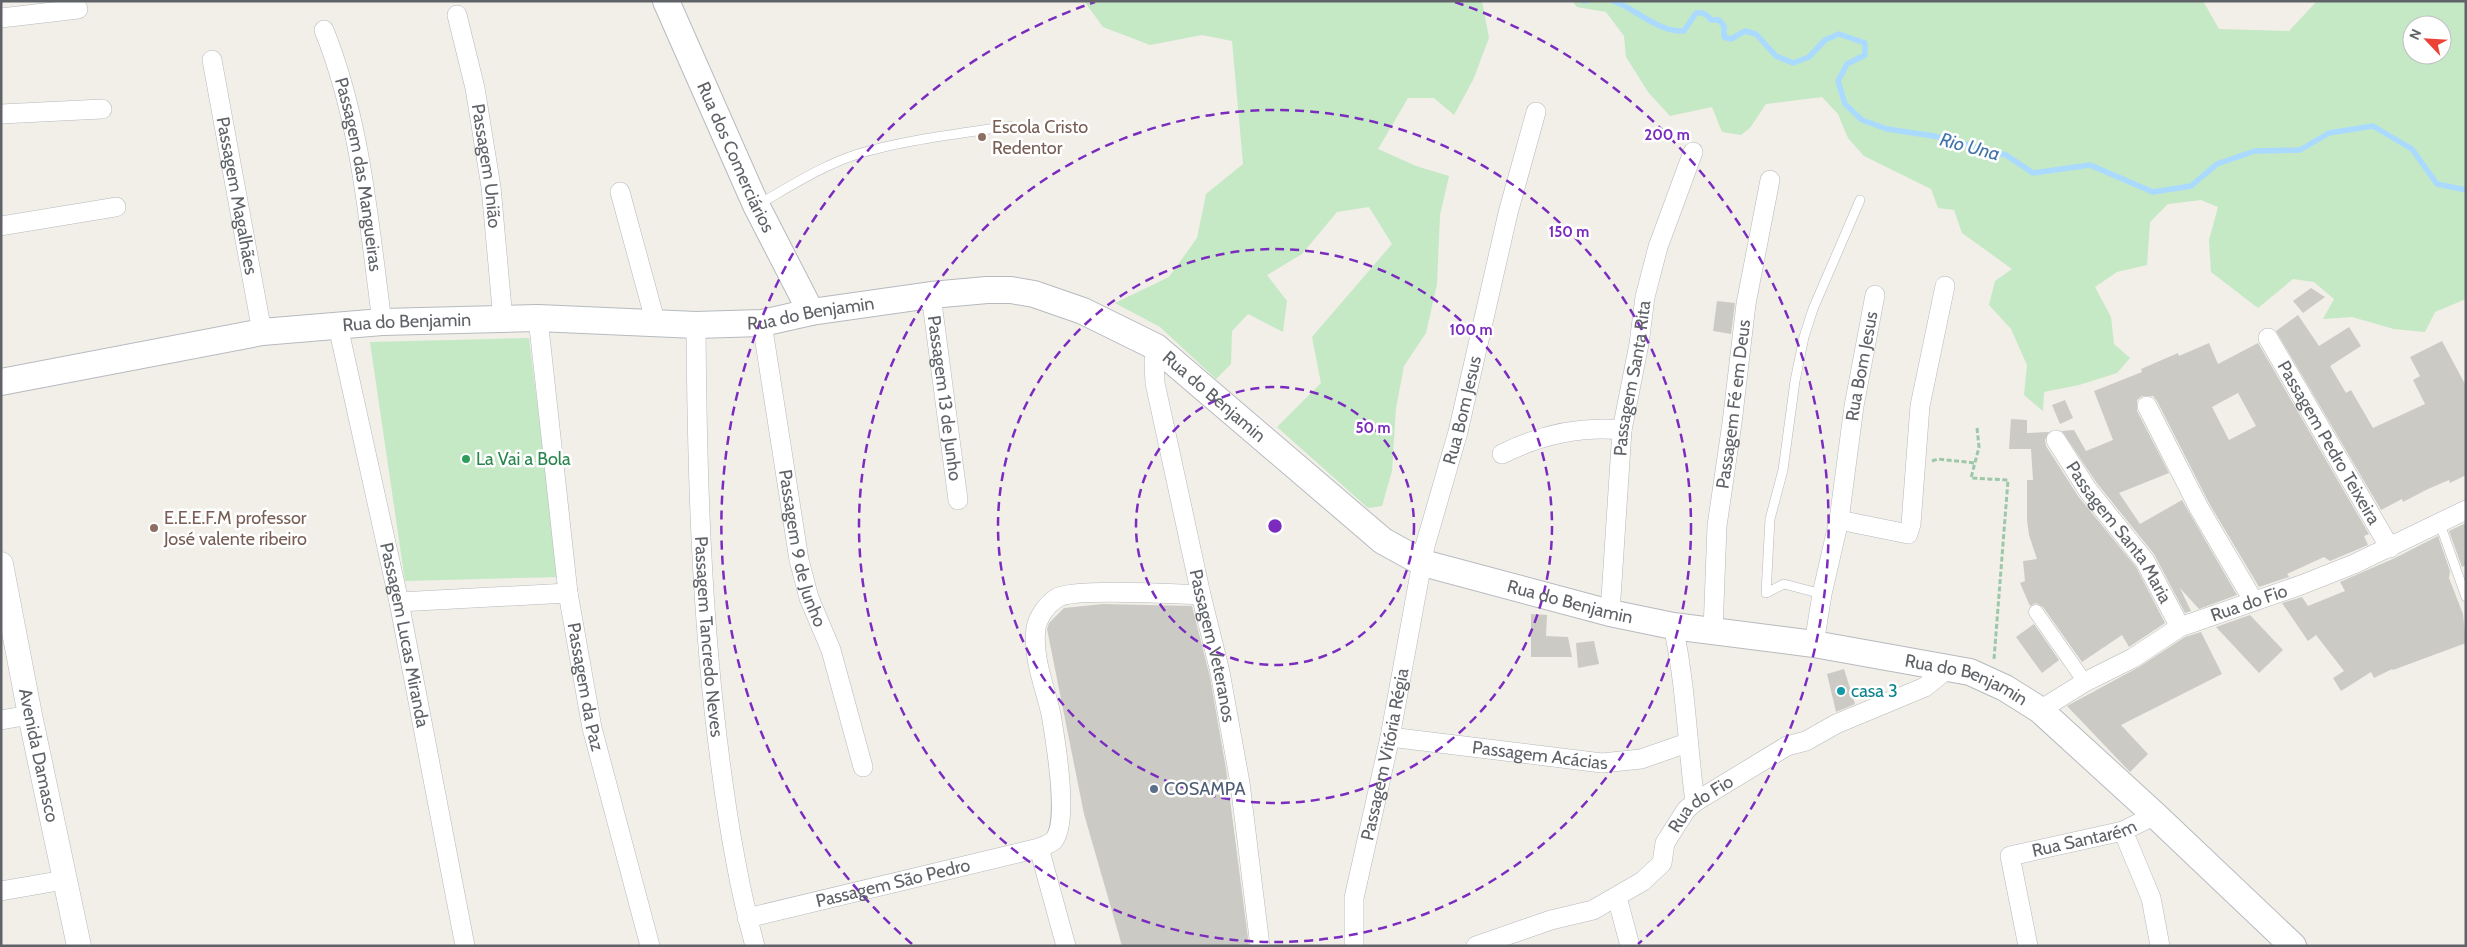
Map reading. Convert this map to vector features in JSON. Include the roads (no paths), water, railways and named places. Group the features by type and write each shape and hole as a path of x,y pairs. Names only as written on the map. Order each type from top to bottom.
{"main road":[{"name":"Rua dos Comerciários","path":"666,1 756,206 811,312"},
{"name":"Rua do Benjamin","path":"1,382 262,332 382,322 538,318 696,325 762,323 811,312 931,295 986,290 1011,290 1034,294 1083,312 1156,347 1383,541 1423,562 1610,612 1673,626 1814,644 1970,675 2040,710 2155,815 2292,946"}],"street":[{"path":"1,18 78,9"},
{"name":"Passagem União","path":"457,15 475,88 491,186 503,320"},
{"name":"Passagem das Mangueiras","path":"324,30 346,92 366,204 382,322"},
{"name":"Passagem Magalhães","path":"212,60 262,332"},
{"path":"1,114 102,109"},
{"name":"Rua Bom Jesus","path":"1423,562 1425,546 1458,432 1508,213 1536,112"},
{"name":"Passagem Santa Rita","path":"1610,612 1622,430 1639,344 1645,297 1658,247 1693,152"},
{"name":"Passagem Fé em Deus","path":"1713,631 1717,526 1732,423 1746,304 1770,180"},
{"path":"620,192 656,324"},
{"path":"1,226 116,207"},
{"path":"1839,520 1908,534 1912,524 1920,406 1945,286"},
{"name":"Passagem 13 de Junho","path":"931,295 958,500"},
{"name":"Rua Bom Jesus","path":"1814,644 1822,594 1839,520 1854,406 1875,295"},
{"name":"Passagem da Paz","path":"538,318 568,593 592,728 650,946"},
{"name":"Passagem 9 de Junho","path":"762,323 799,560 809,598 831,650 863,768"},
{"name":"Passagem Tancredo Neves","path":"696,325 702,570 710,686 735,863 747,918 756,946"},
{"name":"Passagem Lucas Miranda","path":"338,326 399,602 464,946"},
{"name":"Passagem Pedro Teixeira","path":"2268,338 2390,548"},
{"name":"Passagem Veteranos","path":"1156,347 1154,362 1155,383 1201,595 1220,672 1240,783 1260,946"},
{"path":"2147,406 2199,508 2253,600"},
{"path":"1502,454 1523,443 1568,431 1595,428 1622,430"},
{"name":"Passagem Santa Maria","path":"2056,440 2087,489 2145,560 2180,627"},
{"name":"Rua do Fio","path":"2040,710 2085,682 2133,658 2180,627 2253,600 2301,585 2390,548 2466,510"},
{"name":"Passagem Vitória Régia","path":"1354,946 1354,898 1390,737 1423,562"},
{"name":"Avenida Damasco","path":"1,565 30,715 79,946"},
{"path":"399,602 568,593"},
{"path":"1066,946 1039,848 1053,841 1060,825 1062,805 1051,715 1035,646 1036,627 1044,609 1058,597 1088,593 1201,595"},
{"path":"2036,612 2085,682"},
{"path":"1673,626 1682,668 1687,743 1695,802"},
{"name":"Rua do Fio","path":"1476,946 1551,920 1593,910 1643,881 1662,863 1665,844 1686,810 1695,802 1787,746 1806,741 1836,724 1925,687 1970,675"},
{"path":"1,720 30,715"},
{"name":"Passagem Acácias","path":"1390,737 1602,763 1641,758 1687,743"},
{"name":"Rua Santarém","path":"2028,946 2010,856 2123,831 2155,815"},
{"path":"2123,831 2151,898 2160,946"},
{"name":"Passagem São Pedro","path":"747,918 1039,848"},
{"path":"1,891 64,880"},
{"path":"1617,897 1630,946"}],"lane":[{"path":"756,206 818,170 857,154 900,143 1010,126"},
{"path":"1822,594 1784,584 1766,593 1770,519 1783,470 1794,380 1812,308 1860,200"},
{"path":"2440,524 2466,597"}],"waterway":[{"name":"Rio Una","path":"1613,1 1656,24 1674,30 1684,31 1696,13 1703,13 1711,20 1719,20 1724,26 1724,37 1731,39 1745,31 1756,34 1776,56 1793,63 1809,57 1825,40 1839,34 1865,43 1865,55 1847,64 1838,81 1845,104 1862,120 1887,129 1934,136 2006,155 2033,173 2090,165 2153,192 2191,186 2217,164 2255,151 2300,150 2329,133 2373,126 2412,149 2437,184 2466,190"}],"place":[{"name":"Escola Cristo Redentor","path":"982,137"},
{"name":"La Vai a Bola","path":"466,459"},
{"name":"E.E.E.F.M professor José valente ribeiro","path":"154,528"},
{"name":"casa 3","path":"1841,691"},
{"name":"COSAMPA","path":"1154,789"}]}
